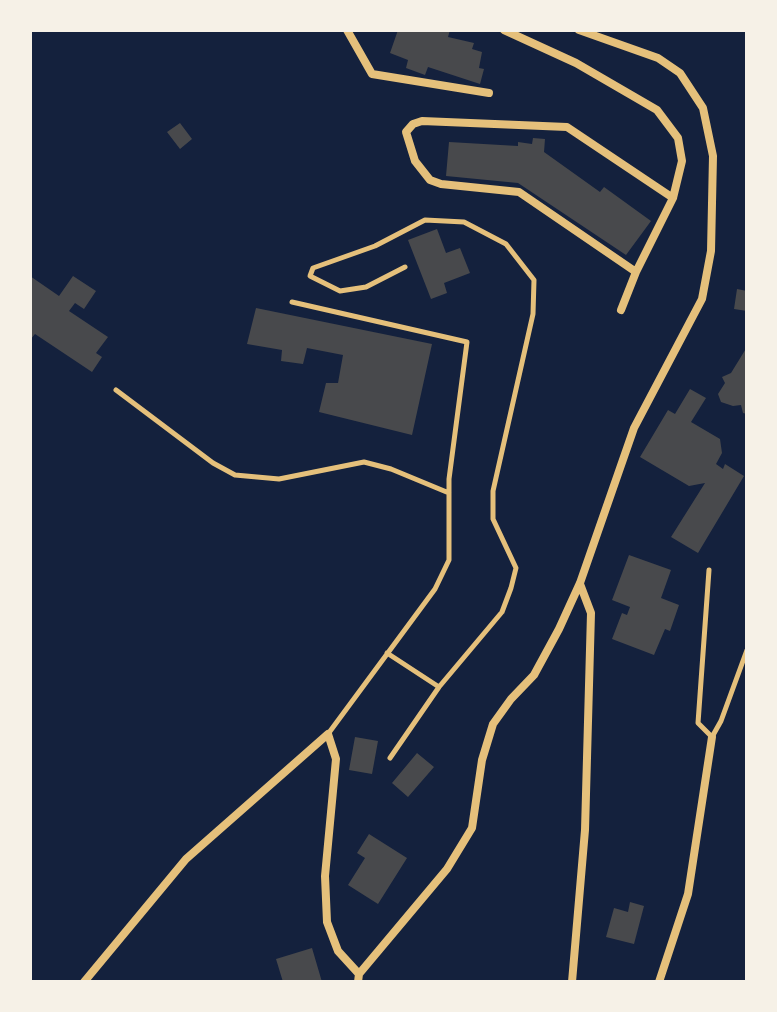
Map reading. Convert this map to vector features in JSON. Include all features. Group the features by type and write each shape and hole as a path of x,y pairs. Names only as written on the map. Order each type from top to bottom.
{"street":[{"path":"347,30 372,74 489,93"},
{"path":"504,30 576,63 657,110 678,138 682,161 673,198 621,310"},
{"path":"84,982 186,859 328,734 336,759 325,876 327,922 338,951 359,978 384,942 447,869 472,828 482,760 493,724 534,675 559,629 580,583 634,428 702,299 711,251 713,156 703,108 680,73 658,58 579,30"},
{"path":"636,272 519,192 441,184 430,180 415,161 406,132 413,124 422,121 567,127 673,198"},
{"path":"572,982 585,830 591,613 580,583"},
{"path":"659,982 688,894 712,737"}],"lane":[{"path":"390,758 439,687 502,612 516,568 493,519 493,491 533,314 534,280 506,244 464,222 425,220 375,246 313,268 310,276 340,291 366,287 405,267"},
{"path":"292,302 467,342 449,493 449,560 435,589 328,734"},
{"path":"116,390 201,454 235,475 279,479 364,462 391,469 449,493"},
{"path":"709,570 698,723 712,737 747,650"},
{"path":"387,653 439,687"}],"building":[{"path":"398,30 450,30 448,37 474,43 472,49 482,52 479,68 484,69 480,84 428,67 425,75 406,68 408,60 390,53"},
{"path":"180,123 192,139 180,149 167,132"},
{"path":"533,138 545,139 544,152 600,192 604,187 651,221 626,255 518,183 446,176 449,142 518,146 518,142 532,144"},
{"path":"437,229 446,253 460,248 470,273 444,283 447,293 431,299 408,240"},
{"path":"30,276 59,296 73,276 96,291 84,309 75,303 69,311 108,337 96,353 102,357 92,372 35,334 30,340"},
{"path":"737,289 747,291 747,311 734,309"},
{"path":"256,308 432,344 412,435 319,412 326,383 338,383 343,355 307,348 303,364 281,361 282,350 247,344"},
{"path":"747,347 747,414 743,413 741,405 721,402 718,394 725,383 722,377 731,373"},
{"path":"690,389 706,398 691,422 720,439 722,453 716,464 723,469 725,464 744,476 698,553 671,537 705,483 689,486 640,457 668,410 675,414"},
{"path":"629,555 671,570 661,598 679,605 670,631 665,629 654,655 612,639 622,613 627,615 630,607 612,600"},
{"path":"355,737 378,741 372,774 349,770"},
{"path":"417,753 434,767 408,797 392,783"},
{"path":"369,834 407,858 378,904 348,885 365,858 357,853"},
{"path":"630,902 644,906 634,944 606,937 614,908 628,912"},
{"path":"312,948 322,982 283,982 276,959"}]}
